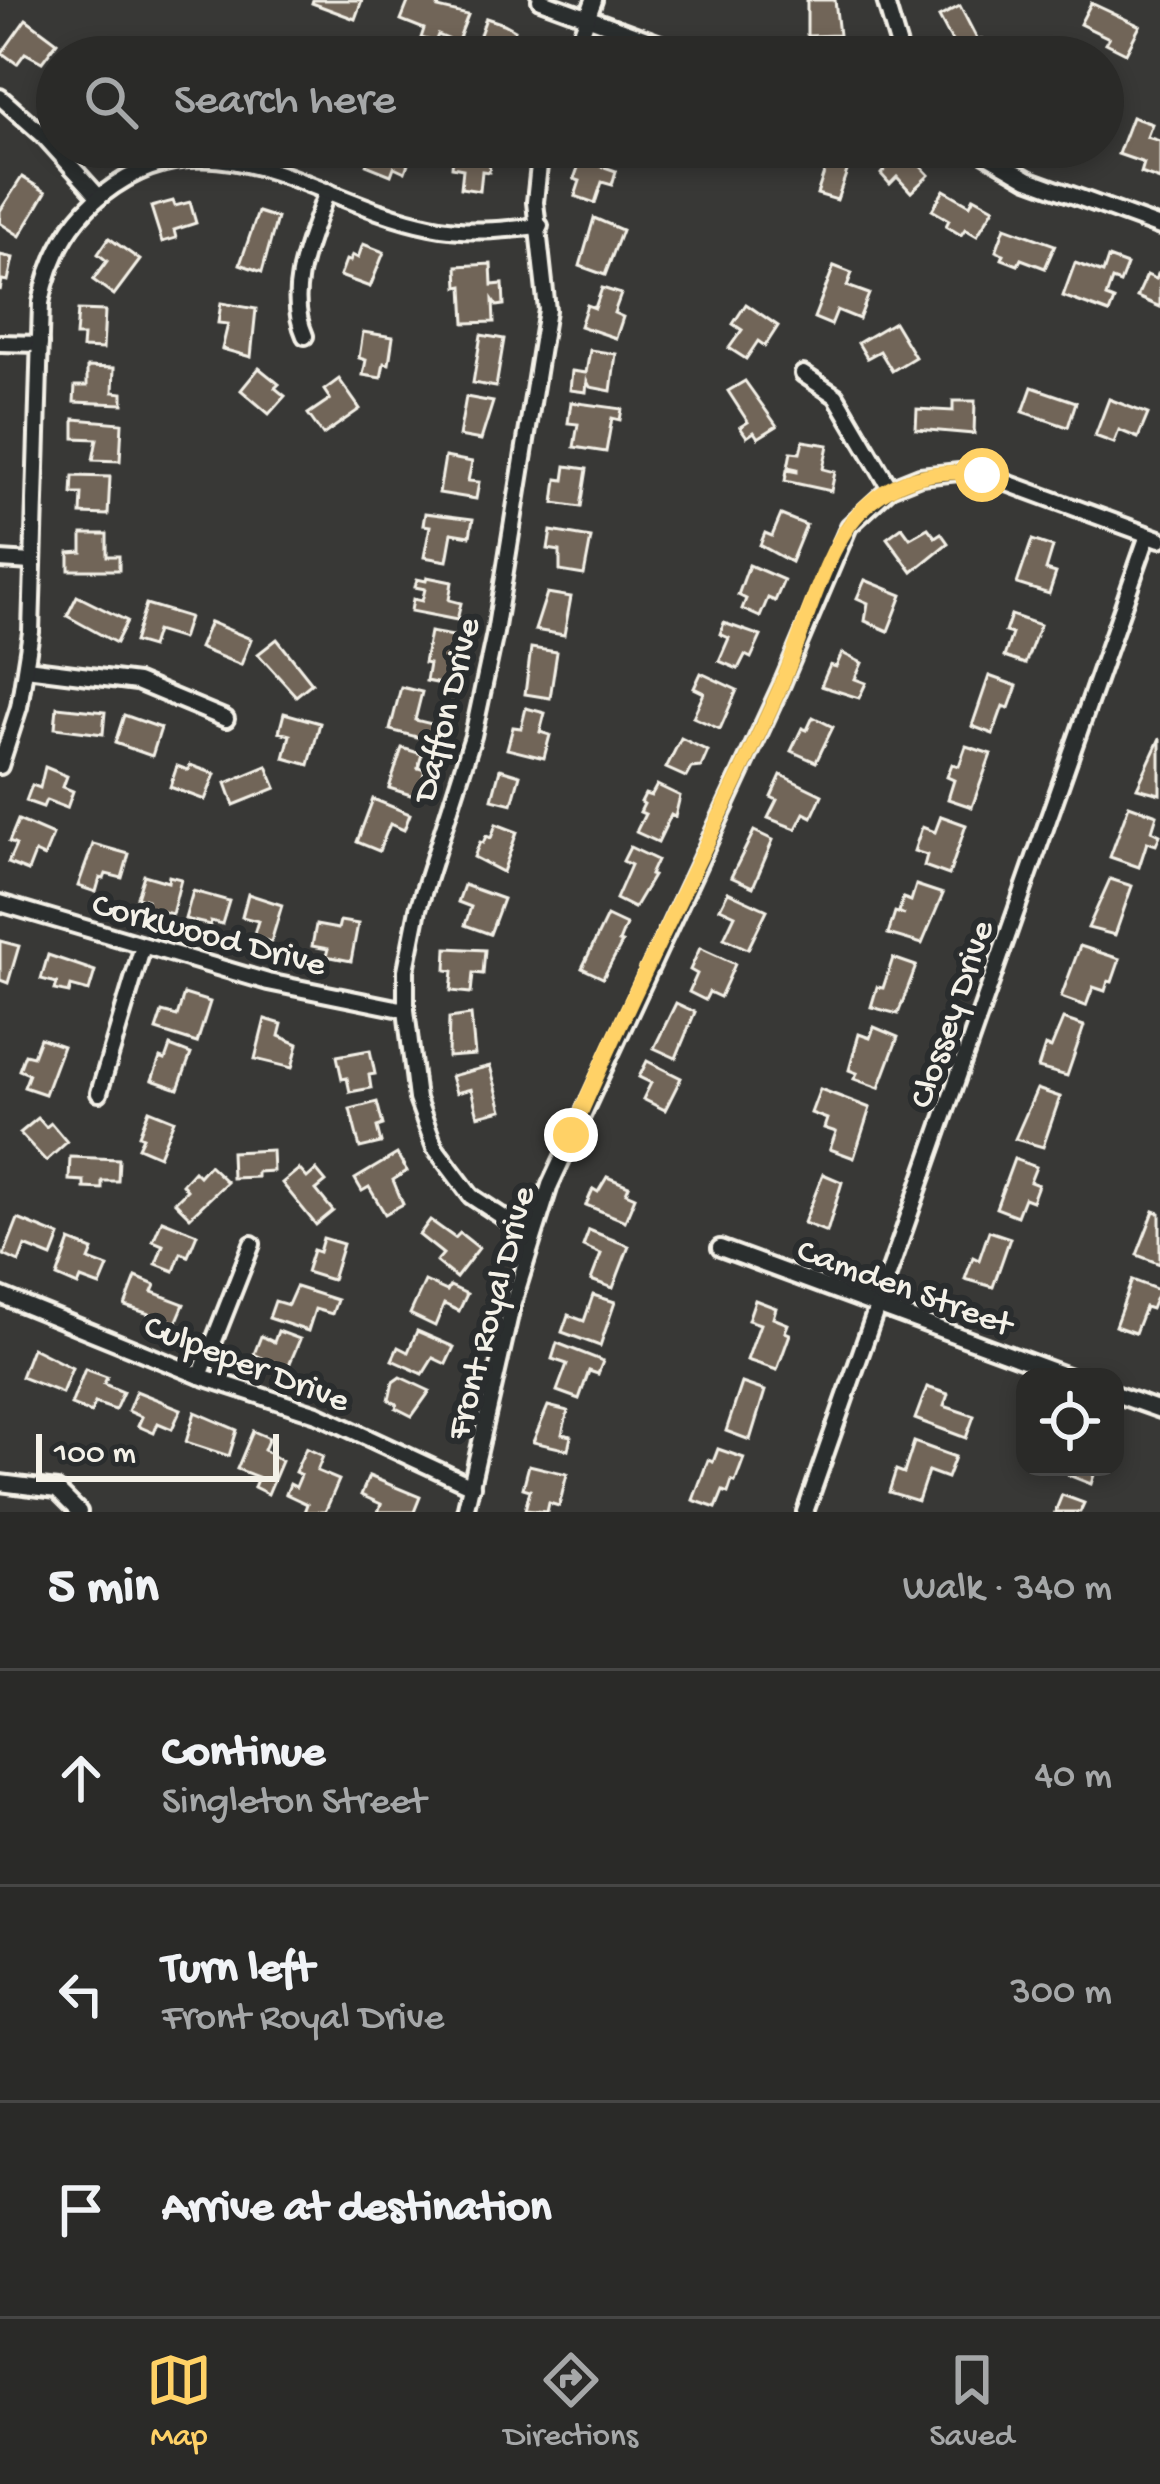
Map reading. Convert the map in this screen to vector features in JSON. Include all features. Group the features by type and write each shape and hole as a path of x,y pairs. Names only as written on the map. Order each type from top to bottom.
{"street":[{"path":"540,0 639,36"},
{"path":"580,36 594,0"},
{"path":"885,0 895,36"},
{"path":"0,97 36,129"},
{"path":"73,168 99,197"},
{"path":"0,766 20,707 26,668 41,303 56,251 68,231 99,197 152,168"},
{"path":"263,168 430,226 491,231 540,226"},
{"name":"Daffon Drive","path":"533,1237 472,1196 435,1148 417,1099 406,970 418,909 473,736 495,633 547,310 535,202 539,168"},
{"path":"1009,168 1160,227"},
{"path":"305,336 297,300 299,273 327,191"},
{"path":"0,343 40,344"},
{"path":"803,374 836,396 890,488 935,473 975,474 1154,537"},
{"name":"Front Royal Drive","path":"465,1512 512,1306 565,1149 782,684 837,547 859,513 890,488"},
{"name":"Clossey Drive","path":"805,1512 1154,537"},
{"path":"0,560 32,562"},
{"path":"26,668 137,682 226,719"},
{"name":"Corkwood Drive","path":"0,903 299,990 406,1010"},
{"path":"99,1094 143,946"},
{"path":"200,1376 252,1244"},
{"name":"Camden Street","path":"720,1247 1046,1368"},
{"name":"Culpeper Drive","path":"0,1295 200,1376 317,1414 472,1486"},
{"path":"1124,1397 1160,1410"},
{"path":"0,1483 46,1487 66,1496 79,1512"}],"building":[{"path":"313,0 362,0 355,19"},
{"path":"409,0 429,1 468,15 460,36 422,36 424,29 401,20"},
{"path":"807,0 835,0 839,35 807,36"},
{"path":"1091,3 1140,26 1126,53 1124,36 1105,36 1080,24"},
{"path":"960,6 975,36 949,36 939,17"},
{"path":"486,18 515,30 513,36 480,36"},
{"path":"26,19 49,36 36,36 36,59 25,53 17,64 2,53"},
{"path":"1132,117 1152,124 1147,137 1160,141 1160,180 1141,173 1144,163 1124,156"},
{"path":"458,168 490,168 482,171 480,191 461,188 463,169"},
{"path":"578,168 616,171 612,185 602,182 595,203 575,196 580,181 574,179"},
{"path":"826,168 848,168 837,200 817,194"},
{"path":"886,168 922,168 929,175 911,192 897,177 890,184 881,174"},
{"path":"22,177 46,192 20,236 0,223 0,211"},
{"path":"944,190 970,205 974,197 994,208 977,236 965,229 961,235 932,210"},
{"path":"173,201 175,206 190,202 196,223 174,230 176,238 162,242 151,207"},
{"path":"258,212 277,218 262,272 240,264"},
{"path":"594,218 622,230 605,275 580,266"},
{"path":"1005,227 1055,245 1045,268 1021,259 1018,265 1002,259 1004,254 996,251"},
{"path":"109,238 140,260 114,295 93,280 107,261 98,254"},
{"path":"363,244 384,252 370,287 340,276 346,260 352,255 358,258"},
{"path":"0,255 13,258 8,281 2,280 0,291"},
{"path":"1108,258 1127,265 1120,283 1112,280 1106,297 1114,300 1109,313 1063,296 1075,263 1103,273"},
{"path":"491,264 492,285 503,284 504,305 497,306 493,300 494,322 465,323 457,266"},
{"path":"834,266 852,273 847,286 869,294 859,319 837,310 831,325 814,318"},
{"path":"1158,274 1160,307 1137,297 1147,275 1156,279"},
{"path":"602,288 621,294 614,313 623,317 616,338 580,326 587,305 595,308"},
{"path":"221,303 256,309 251,357 222,349 228,324 218,323"},
{"path":"746,304 778,326 765,346 758,341 746,359 729,348 742,330 733,324"},
{"path":"78,310 105,311 103,349 82,348 83,336 76,336"},
{"path":"894,322 915,357 892,371 880,351 867,358 858,343"},
{"path":"363,332 393,337 389,364 384,363 381,378 363,375 366,360 359,358"},
{"path":"481,335 504,339 496,387 473,383"},
{"path":"590,350 616,354 611,391 590,387 587,381 586,392 570,390 572,371 586,373"},
{"path":"87,367 114,368 113,392 123,393 123,404 74,402 75,386 87,386"},
{"path":"259,368 279,384 275,388 285,396 269,414 241,390"},
{"path":"339,379 360,409 323,435 308,414 330,399 324,390"},
{"path":"745,381 777,426 758,438 754,432 747,437 740,427 748,422 728,391"},
{"path":"1032,387 1076,402 1068,427 1023,412"},
{"path":"466,397 493,402 481,440 459,436"},
{"path":"1109,399 1148,414 1138,438 1119,430 1114,443 1095,436"},
{"path":"953,401 975,401 974,434 916,429 917,409 953,411"},
{"path":"571,402 622,409 620,420 612,418 606,452 574,447 578,424 568,423"},
{"path":"74,419 122,423 120,461 93,460 97,439 74,438"},
{"path":"803,441 828,445 823,469 835,472 831,491 785,481 787,470 797,472 788,467 791,452 800,453"},
{"path":"445,457 472,462 468,481 479,482 476,499 439,493"},
{"path":"566,466 587,469 581,507 554,503 557,479 564,480"},
{"path":"73,476 110,477 108,515 81,514 82,494 72,494"},
{"path":"425,513 473,519 470,536 452,533 447,561 424,557 430,526 423,525"},
{"path":"781,515 806,525 791,562 760,545 765,533 772,536"},
{"path":"902,527 910,538 928,528 935,537 941,533 948,543 912,572 887,538"},
{"path":"551,531 591,538 584,575 560,571 560,551 548,549"},
{"path":"82,534 107,534 107,556 119,556 119,570 69,570 69,553 82,552"},
{"path":"1032,540 1053,547 1046,570 1056,573 1049,594 1017,584"},
{"path":"749,565 784,580 775,601 768,598 760,617 742,609 746,599 738,595"},
{"path":"427,577 452,582 449,600 461,603 457,620 411,611 413,599 422,601 425,589 415,587 417,579 426,581"},
{"path":"865,580 902,595 888,631 865,621 868,603 857,598"},
{"path":"547,593 571,597 564,635 535,630"},
{"path":"77,596 127,621 116,643 67,616"},
{"path":"146,604 189,617 182,639 156,631 151,647 134,642"},
{"path":"1011,615 1040,625 1025,664 1004,657 1012,634 1005,632"},
{"path":"210,622 251,639 241,665 199,648"},
{"path":"724,623 761,636 751,658 745,655 738,669 719,661 729,638 720,634"},
{"path":"430,632 453,636 446,685 426,681"},
{"path":"277,639 312,683 296,696 258,654"},
{"path":"531,648 557,652 550,698 525,694"},
{"path":"842,653 862,663 855,679 866,683 859,698 821,686 830,665 836,667"},
{"path":"701,673 737,690 720,729 693,717 704,693 694,688"},
{"path":"989,676 1017,686 993,734 972,726"},
{"path":"401,687 422,692 415,720 436,725 432,741 390,730"},
{"path":"57,707 105,712 103,734 55,728"},
{"path":"526,708 545,713 540,732 550,735 544,758 507,749 513,727 521,728"},
{"path":"284,713 320,723 309,765 284,758 290,735 279,732"},
{"path":"124,715 161,728 152,756 115,743"},
{"path":"813,717 833,727 816,762 791,751"},
{"path":"681,738 708,751 701,767 691,768 686,777 666,768"},
{"path":"1160,738 1160,794 1137,788"},
{"path":"966,746 991,754 972,807 948,799 954,780 947,777 952,764 959,766"},
{"path":"402,748 422,754 418,768 425,770 417,797 389,788"},
{"path":"190,765 215,774 205,800 170,787 177,766 188,770"},
{"path":"267,766 276,788 234,805 226,783"},
{"path":"45,767 67,776 63,787 73,791 67,808 46,800 43,807 26,801 32,785 40,788"},
{"path":"500,769 520,775 512,804 492,799"},
{"path":"781,775 822,795 812,817 804,813 796,829 768,818"},
{"path":"657,785 680,796 675,817 671,815 658,842 636,832 645,814 640,812 641,802"},
{"path":"373,799 410,814 404,830 390,824 379,851 357,842"},
{"path":"1129,805 1157,815 1152,831 1160,835 1156,845 1147,842 1139,867 1110,857"},
{"path":"941,816 966,825 949,875 924,866 927,855 914,851 922,827 935,832"},
{"path":"18,820 53,835 44,857 35,853 28,871 8,863 16,845 9,842"},
{"path":"496,824 517,832 503,872 474,857 480,842 491,838"},
{"path":"754,831 773,840 753,887 731,877"},
{"path":"93,844 129,854 122,878 106,874 96,892 78,886"},
{"path":"630,847 657,860 634,908 616,899 631,865 623,861"},
{"path":"144,875 168,882 169,876 181,879 172,914 145,907 147,900 137,897"},
{"path":"1110,879 1132,886 1115,935 1088,928"},
{"path":"464,885 503,899 490,934 465,925 471,907 458,902"},
{"path":"916,885 943,894 922,944 888,934 895,912 905,915 899,912 903,898 911,901"},
{"path":"193,891 229,901 222,924 185,919"},
{"path":"728,892 767,910 748,949 724,938 735,915 720,908"},
{"path":"248,894 282,905 271,942 253,937 258,921 242,917"},
{"path":"607,916 626,925 603,978 582,968"},
{"path":"340,921 358,924 351,961 326,956 328,949 312,946 316,925 338,929"},
{"path":"0,941 19,946 8,983 0,980"},
{"path":"1080,946 1120,959 1112,982 1108,981 1105,991 1093,987 1086,1006 1061,997"},
{"path":"447,948 485,950 483,974 473,973 471,993 451,991 453,971 446,970"},
{"path":"700,948 735,964 720,997 709,992 705,1000 689,992 697,974 690,970"},
{"path":"48,955 95,971 89,991 71,986 69,993 55,990 57,983 41,979"},
{"path":"893,958 916,966 898,1014 871,1007"},
{"path":"184,994 210,1002 197,1043 156,1030 162,1012 177,1016"},
{"path":"676,1003 695,1012 676,1058 654,1048"},
{"path":"471,1015 475,1055 448,1057 449,1018"},
{"path":"265,1019 282,1024 279,1036 298,1044 292,1068 255,1059"},
{"path":"1063,1019 1084,1026 1067,1076 1038,1068 1045,1046 1051,1048"},
{"path":"874,1027 898,1037 879,1088 854,1079 857,1073 849,1070 859,1034 870,1038"},
{"path":"40,1038 63,1046 45,1094 24,1087 29,1074 19,1070 25,1054 33,1056"},
{"path":"170,1046 191,1054 178,1089 152,1080"},
{"path":"370,1050 375,1074 369,1075 371,1088 350,1092 337,1056"},
{"path":"647,1061 681,1078 665,1110 643,1099 651,1083 639,1077"},
{"path":"490,1066 502,1110 478,1116 471,1089 456,1093 451,1076"},
{"path":"820,1089 870,1108 854,1158 830,1149 836,1132 824,1128 827,1119 811,1113"},
{"path":"1037,1089 1060,1097 1043,1147 1015,1139"},
{"path":"377,1102 383,1125 377,1127 381,1143 360,1148 350,1109"},
{"path":"149,1110 174,1120 159,1156 138,1147"},
{"path":"38,1118 46,1127 51,1123 67,1142 46,1161 20,1133"},
{"path":"272,1150 273,1171 232,1178 231,1152"},
{"path":"397,1154 407,1171 393,1180 403,1204 385,1214 369,1187 362,1191 355,1179"},
{"path":"70,1157 119,1159 118,1181 102,1181 102,1189 84,1188 84,1181 69,1180"},
{"path":"1014,1159 1036,1167 1030,1182 1038,1185 1032,1201 1024,1198 1017,1216 996,1208"},
{"path":"209,1165 227,1182 190,1217 175,1202 187,1190 182,1184 194,1171 199,1176"},
{"path":"299,1169 307,1178 316,1170 326,1182 316,1190 333,1211 316,1225 282,1183"},
{"path":"823,1174 842,1182 827,1232 804,1223"},
{"path":"607,1177 629,1186 626,1193 635,1197 625,1221 586,1205 593,1189 598,1192"},
{"path":"1154,1211 1160,1213 1160,1264 1137,1255"},
{"path":"18,1219 60,1236 52,1257 25,1246 19,1262 4,1255"},
{"path":"162,1220 197,1234 188,1256 181,1253 174,1271 156,1264 163,1245 153,1241"},
{"path":"430,1220 479,1248 456,1278 436,1262 443,1254 419,1235"},
{"path":"589,1230 629,1246 613,1288 591,1280 601,1254 583,1246"},
{"path":"989,1231 1010,1238 993,1287 965,1279 973,1257 979,1260"},
{"path":"323,1238 343,1244 332,1280 306,1272"},
{"path":"70,1241 93,1250 89,1260 108,1267 100,1286 81,1279 78,1286 57,1277"},
{"path":"136,1277 155,1285 152,1292 184,1304 176,1323 125,1306"},
{"path":"1132,1280 1159,1290 1151,1309 1145,1307 1135,1333 1115,1326"},
{"path":"425,1281 467,1294 459,1311 444,1304 435,1326 410,1314"},
{"path":"296,1287 337,1300 332,1314 315,1309 308,1331 269,1318 275,1301 288,1305"},
{"path":"593,1295 615,1302 600,1346 562,1332 568,1315 584,1321"},
{"path":"755,1300 776,1308 773,1318 788,1324 785,1332 790,1334 777,1370 747,1360 760,1324 748,1320"},
{"path":"278,1331 300,1339 287,1370 254,1354 261,1336 274,1342"},
{"path":"417,1331 454,1347 446,1364 433,1358 423,1374 392,1360 398,1347 408,1352"},
{"path":"557,1343 603,1361 598,1374 589,1371 579,1399 557,1391 567,1364 552,1359"},
{"path":"32,1348 72,1368 62,1393 21,1377"},
{"path":"85,1369 107,1377 104,1384 123,1392 115,1410 95,1403 91,1413 71,1405"},
{"path":"400,1377 430,1391 412,1416 389,1400 393,1382"},
{"path":"742,1383 765,1391 750,1440 726,1431"},
{"path":"927,1387 948,1394 944,1406 974,1416 966,1438 915,1419"},
{"path":"136,1391 181,1409 172,1429 158,1423 154,1433 138,1426 142,1417 128,1411"},
{"path":"548,1406 568,1411 562,1434 571,1436 568,1450 533,1442"},
{"path":"195,1412 237,1430 229,1456 186,1442"},
{"path":"253,1431 269,1438 264,1450 282,1461 268,1494 254,1487 258,1477 237,1469"},
{"path":"914,1442 955,1457 947,1478 928,1471 918,1501 889,1492 896,1470 904,1473"},
{"path":"306,1448 323,1456 317,1471 339,1480 325,1512 304,1512 307,1504 286,1494 290,1484 296,1487 301,1475 295,1472"},
{"path":"718,1449 744,1458 735,1482 728,1493 723,1491 716,1508 693,1500 708,1460 713,1462"},
{"path":"529,1465 567,1474 559,1506 549,1503 547,1512 525,1510 530,1490 523,1488"},
{"path":"369,1476 420,1497 414,1512 378,1512 381,1504 361,1495"},
{"path":"1071,1476 1094,1476 1091,1484"},
{"path":"1062,1495 1084,1503 1080,1512 1055,1512"}],"route":[{"path":"571,1135 782,684 849,526 877,497 904,481 944,472 982,475"}]}
